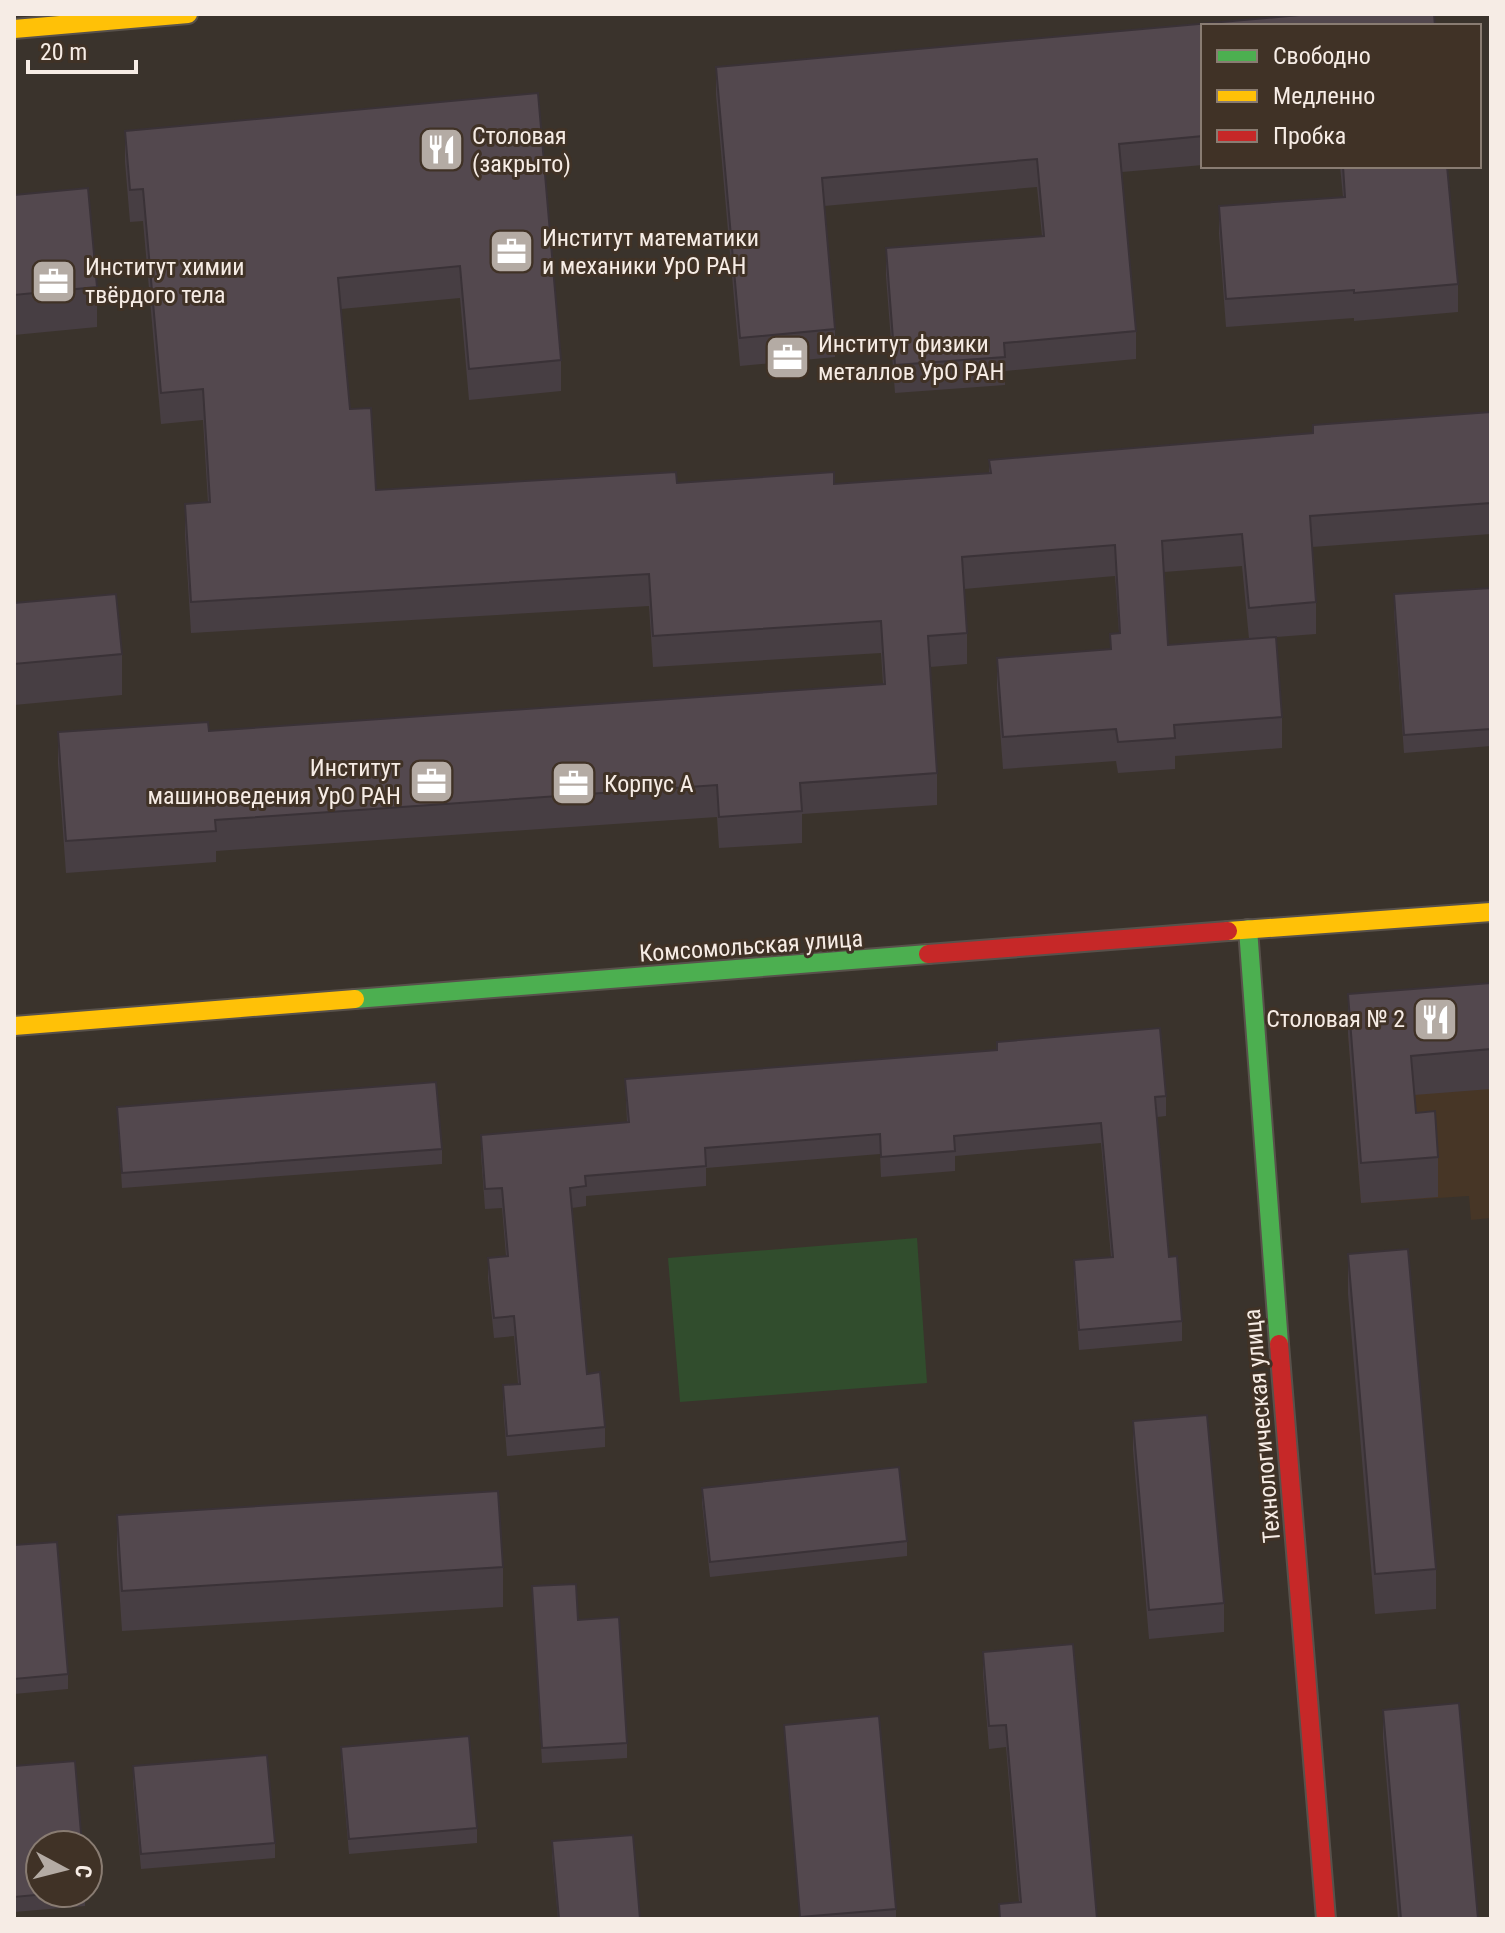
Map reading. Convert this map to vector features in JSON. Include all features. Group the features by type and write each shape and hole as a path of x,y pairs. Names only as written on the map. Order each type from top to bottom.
{"main road":[{"path":"14,29 188,14"},
{"name":"Комсомольская улица","path":"14,1026 1491,912"},
{"name":"Технологическая улица","path":"1248,929 1326,1919"}],"shaded area":[{"path":"1491,1023 1491,1218 1471,1220 1469,1196 1361,1203 1348,1034"}],"green space":[{"path":"917,1238 927,1383 680,1402 668,1258"}],"building":[{"name":"Институт физики металлов УрО РАН","path":"1311,14 1434,14 1435,24 1201,24 1201,136 1119,144 1136,331 1004,343 1005,357 895,365 886,248 1044,236 1037,159 822,178 835,329 740,338 716,67"},
{"path":"538,93 561,360 469,369 460,266 338,278 350,409 371,408 376,490 676,472 677,483 834,472 834,484 991,473 989,460 1313,433 1313,425 1491,412 1491,503 1310,516 1316,602 1249,608 1242,534 1162,541 1168,645 1276,637 1282,717 1174,725 1175,738 1118,742 1116,729 1003,737 997,658 1111,649 1110,634 1120,633 1115,545 962,557 967,633 928,636 937,773 800,783 802,811 719,817 717,785 215,820 216,831 66,841 58,732 208,722 209,731 885,684 881,621 653,636 649,574 191,602 185,504 210,502 203,389 161,393 143,189 130,190 125,131"},
{"path":"1343,168 1447,168 1458,284 1226,299 1219,206 1345,197"},
{"path":"88,188 97,287 14,295 14,195"},
{"path":"1491,588 1491,729 1404,735 1394,594"},
{"path":"116,594 122,654 14,664 14,603"},
{"path":"1491,983 1491,1049 1411,1056 1416,1113 1435,1111 1438,1157 1361,1163 1348,994"},
{"path":"1160,1028 1166,1096 1155,1097 1169,1257 1177,1256 1182,1321 1079,1330 1074,1260 1113,1257 1101,1123 954,1136 955,1151 881,1157 880,1134 705,1148 706,1166 585,1176 586,1186 570,1188 587,1374 600,1372 605,1427 507,1436 503,1385 520,1384 514,1316 494,1318 488,1258 508,1256 502,1188 485,1189 481,1135 629,1122 625,1079 997,1050 997,1042"},
{"path":"436,1082 442,1149 122,1173 117,1107"},
{"path":"1408,1249 1436,1569 1375,1574 1348,1254"},
{"path":"1207,1415 1224,1603 1149,1610 1133,1421"},
{"path":"899,1467 907,1541 710,1562 702,1488"},
{"path":"498,1491 503,1567 122,1591 117,1515"},
{"path":"57,1542 68,1674 14,1679 14,1545"},
{"path":"576,1584 578,1620 619,1617 627,1743 542,1748 532,1586"},
{"path":"1073,1644 1097,1919 1000,1919 999,1904 1021,1902 1006,1725 989,1726 983,1652"},
{"path":"1459,1703 1478,1919 1401,1919 1383,1710"},
{"path":"879,1716 896,1909 800,1917 784,1725"},
{"path":"469,1736 477,1828 349,1839 341,1747"},
{"path":"267,1755 275,1843 141,1854 133,1766"},
{"path":"75,1761 81,1829 24,1829 24,1896 14,1897 14,1766"},
{"path":"633,1835 640,1919 559,1919 552,1841"}],"traffic: fast":[{"path":"1248,929 1279,1344"},
{"path":"355,999 928,954"}],"traffic: slow":[{"path":"14,29 188,14"},
{"path":"1228,931 1491,912"},
{"path":"14,1026 355,999"}],"traffic: jam":[{"path":"928,954 1228,931"},
{"path":"1279,1344 1326,1919"}],"place":[{"name":"Столовая (закрыто)","path":"441,150"},
{"name":"Институт математики и механики УрО РАН","path":"511,252"},
{"name":"Институт химии твёрдого тела","path":"54,281"},
{"name":"Институт физики металлов УрО РАН","path":"787,358"},
{"name":"Институт машиноведения УрО РАН","path":"432,782"},
{"name":"Корпус А","path":"573,784"},
{"name":"Столовая № 2","path":"1436,1019"}]}
